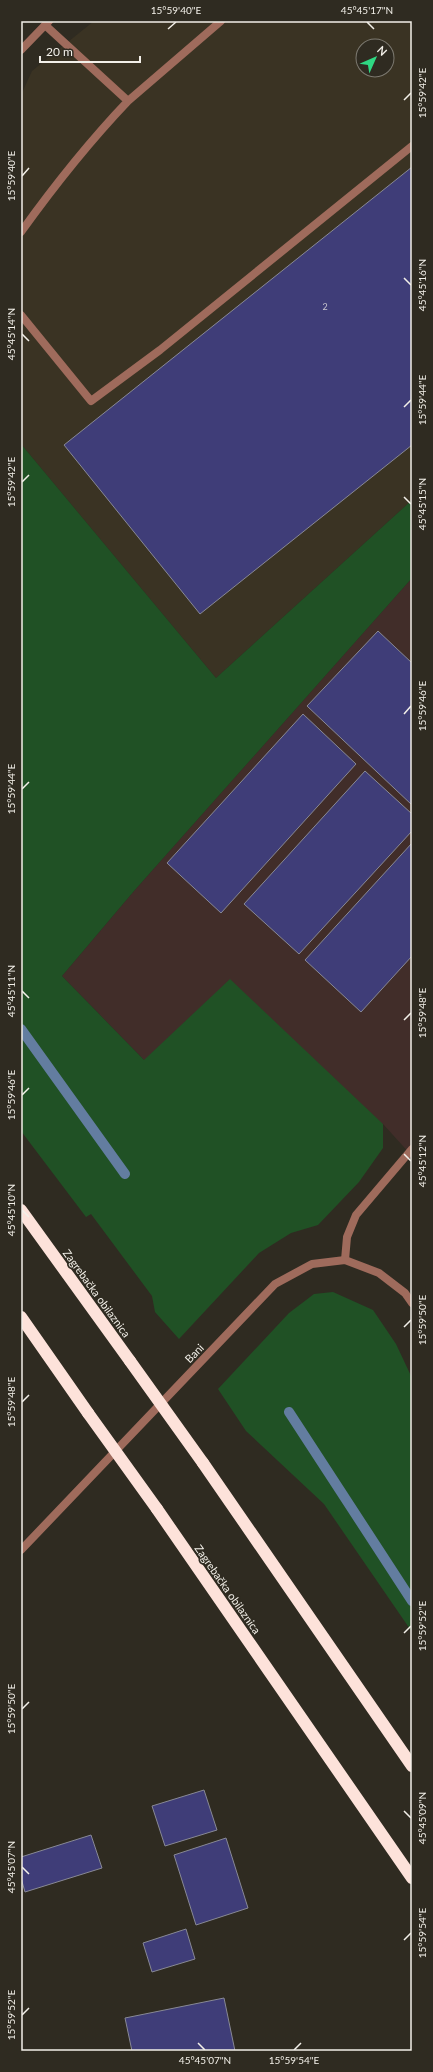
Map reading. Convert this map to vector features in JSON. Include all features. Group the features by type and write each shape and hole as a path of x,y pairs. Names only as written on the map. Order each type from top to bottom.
{"highway":[{"name":"Zagrebačka obilaznica","path":"21,1210 203,1464 412,1766"},
{"name":"Zagrebačka obilaznica","path":"21,1317 157,1509 412,1878"}],"street":[{"path":"21,232 99,132 128,101 221,21"},
{"path":"21,50 45,22 128,101"},
{"path":"21,315 91,401 166,345 412,146"},
{"path":"345,1260 347,1237 356,1215 412,1149"},
{"name":"Bani","path":"21,1550 275,1284 312,1264 345,1260 379,1273 405,1293 412,1303"}],"shaded area":[{"path":"94,21 412,21 412,500 216,678 21,444 21,95 32,71"},
{"path":"412,578 412,1156 383,1124 144,1060 62,976 134,891"}],"green space":[{"path":"21,444 216,678 412,500 412,578 134,891 62,976 144,1060 230,979 383,1124 383,1148 359,1182 318,1225 291,1233 259,1253 179,1339 155,1312 152,1296 91,1214 86,1217 21,1131"},
{"path":"333,1292 373,1310 396,1344 412,1378 412,1632 324,1504 246,1431 218,1389 289,1313 314,1294"}],"building":[{"path":"412,167 412,445 200,614 64,445"},
{"path":"378,631 412,663 412,805 307,706"},
{"path":"303,714 356,764 221,913 167,863"},
{"path":"365,771 412,814 412,831 299,954 244,904"},
{"path":"412,843 412,956 361,1012 305,960"},
{"path":"204,1790 217,1830 165,1846 152,1806"},
{"path":"91,1835 102,1868 25,1892 21,1878 21,1857"},
{"path":"226,1838 248,1908 196,1925 174,1855"},
{"path":"186,1929 195,1959 152,1972 143,1943"},
{"path":"224,1998 235,2051 132,2051 125,2018"}],"waterway":[{"path":"21,1029 125,1174"},
{"path":"289,1412 412,1601"}]}
